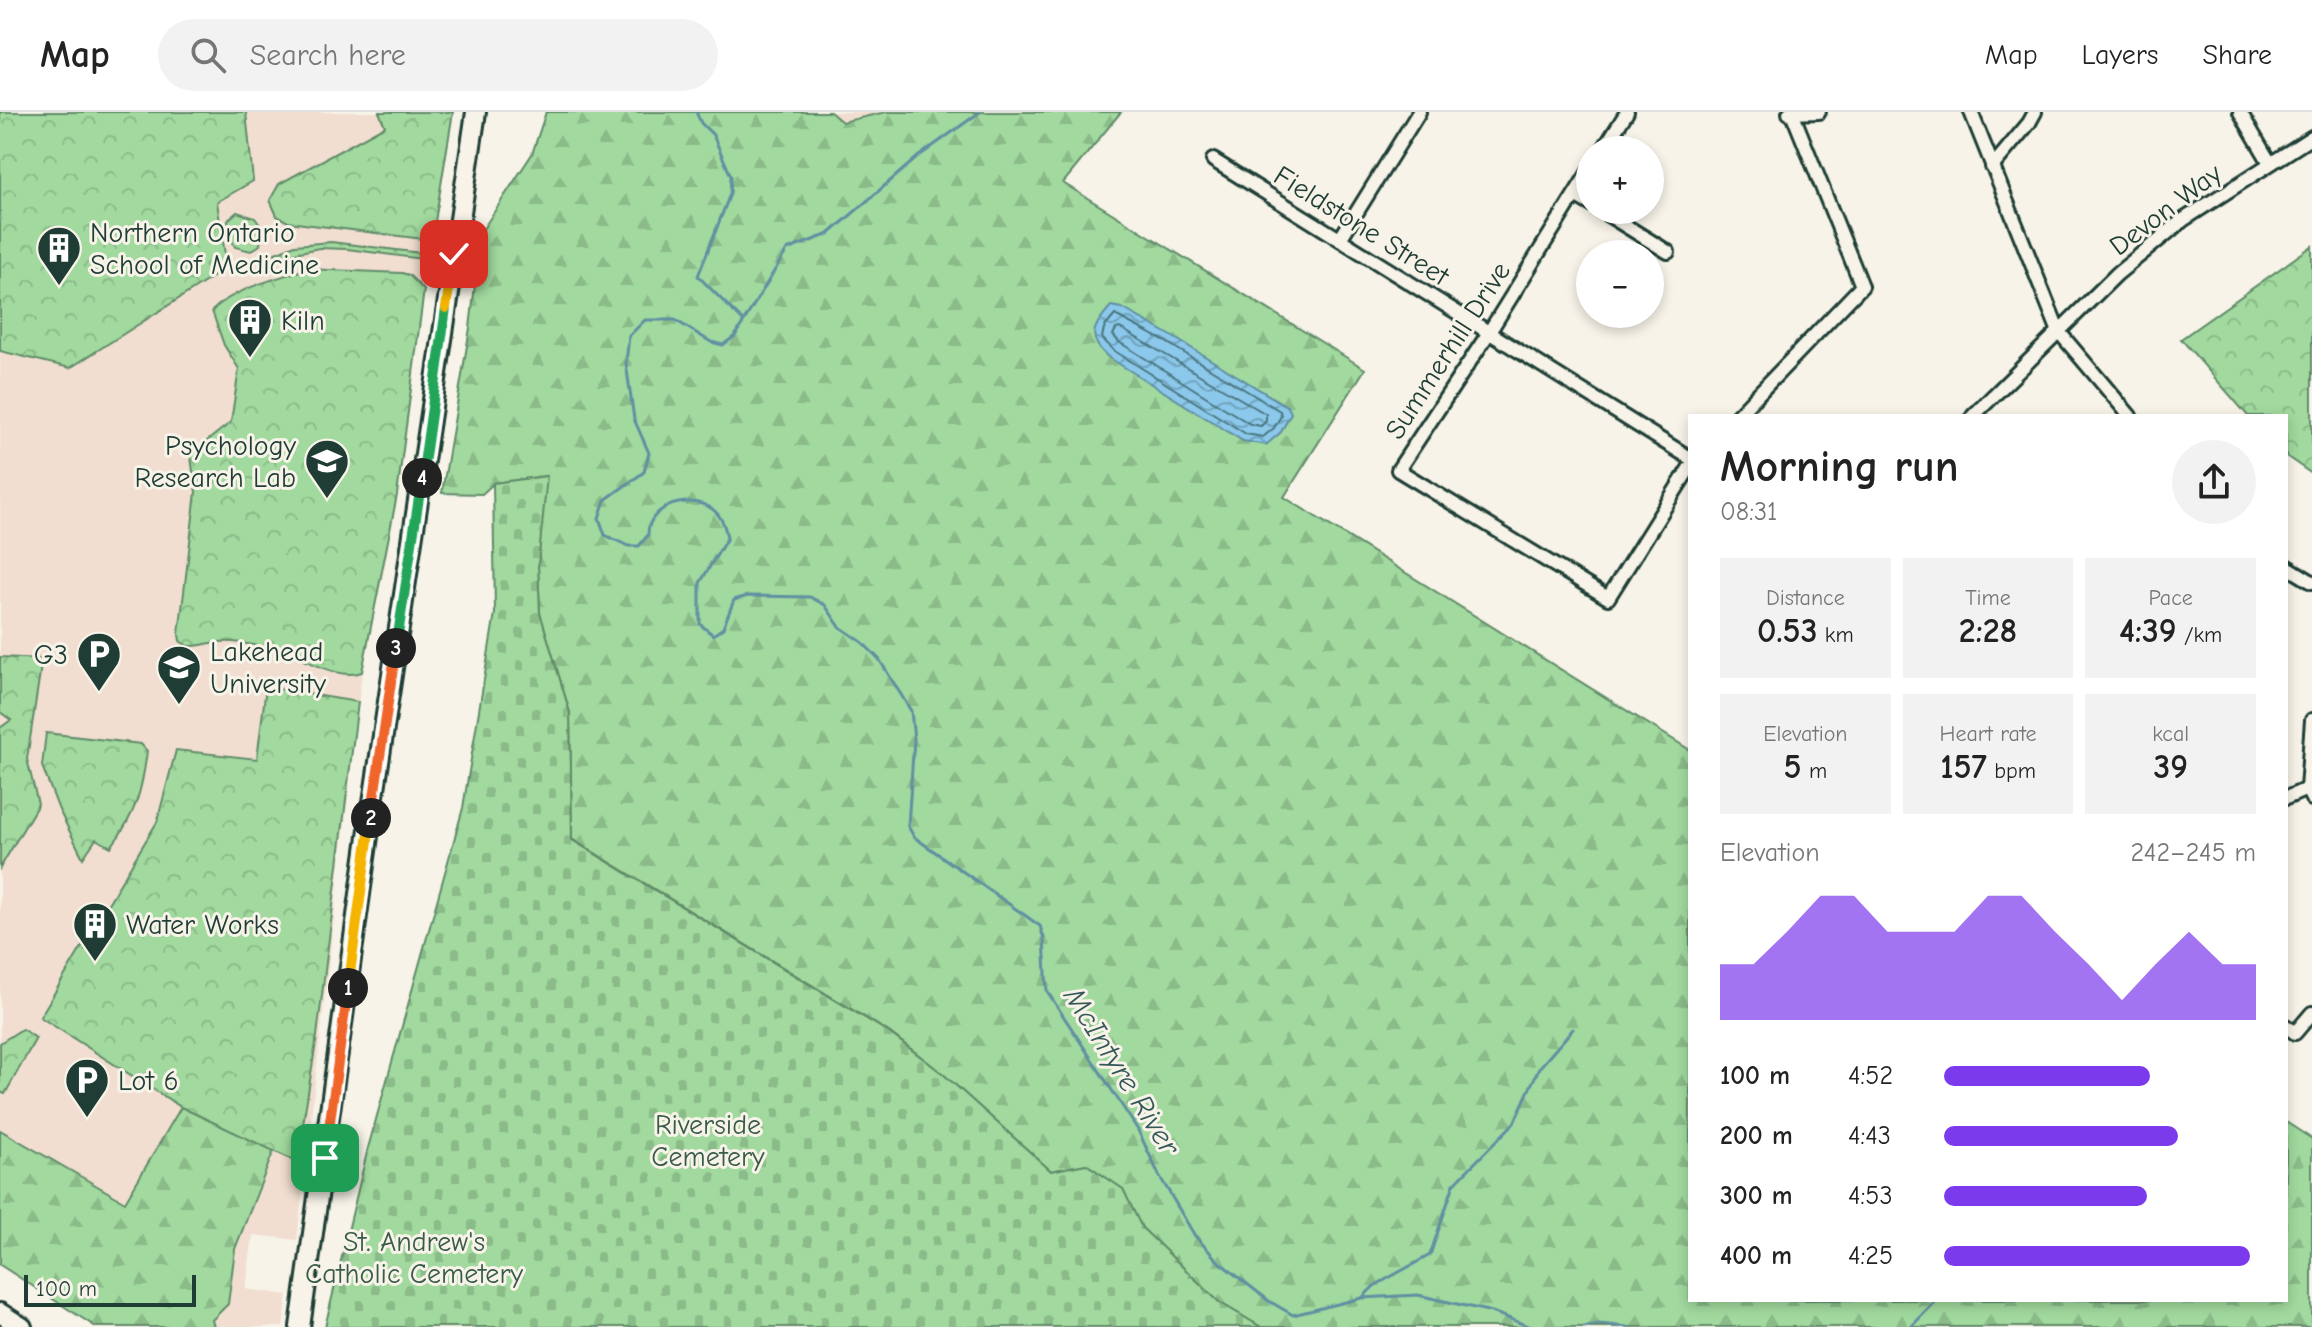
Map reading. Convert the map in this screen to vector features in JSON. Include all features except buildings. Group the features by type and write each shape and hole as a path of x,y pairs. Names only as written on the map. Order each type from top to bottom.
{"main road":[{"path":"300,1327 374,799 476,112"},
{"path":"0,1313 22,1327"}],"street":[{"path":"1340,239 1419,112"},
{"path":"1612,136 1627,112"},
{"path":"1739,414 1862,286 1790,113 1819,112"},
{"path":"1971,112 2059,332 2128,414"},
{"path":"1992,167 2035,112"},
{"path":"2240,112 2270,163"},
{"name":"Devon Way","path":"1975,414 2117,274 2183,220 2312,137"},
{"name":"Fieldstone Street","path":"1213,160 1688,457"},
{"name":"Summerhill Drive","path":"1575,195 1398,470 1608,598 1688,470"},
{"path":"1623,224 1668,252"},
{"path":"2288,567 2312,582"},
{"path":"2288,798 2309,794 2312,720"},
{"path":"2288,1028 2295,1033 2312,1013"}],"shaded area":[{"name":"Lakehead University","path":"0,112 454,112 424,290 386,560 362,672 297,1240 253,1235 246,1289 288,1295 283,1327 96,1327 0,1265"},
{"path":"830,112 886,112 842,122"}],"green space":[{"path":"0,112 246,112 253,181 217,202 227,268 70,368 0,351"},
{"path":"379,112 453,112 433,234 423,239 288,222 277,216 270,200 279,184 385,126"},
{"path":"546,112 830,112 842,122 886,112 1121,112 1063,183 1365,369 1284,497 1688,749 1688,1302 2288,1302 2288,1123 2312,1139 2312,1327 1261,1327 1219,1302 1142,1228 1122,1189 1086,1164 1051,1171 942,1073 889,1032 572,839 570,713 540,613 538,565 546,476 494,483 482,494 442,493 470,328 481,232 532,154"},
{"path":"237,212 255,218 263,229 260,245 251,251 235,247 227,232 228,220"},
{"path":"331,242 425,256 422,259 319,248 281,256 275,253 295,245"},
{"path":"2312,246 2312,474 2288,457 2288,414 2246,414 2181,339"},
{"path":"306,269 402,273 409,275 424,290 397,495 362,672 353,674 335,672 291,655 245,643 187,646 180,641 179,634 196,492 191,457 193,452 231,422 239,369 224,345 212,311 243,290"},
{"name":"Riverside Cemetery","path":"547,476 538,565 540,613 570,713 572,840 888,1032 942,1073 1051,1171 1086,1164 1123,1189 1142,1228 1219,1302 1261,1327 325,1327 368,1148 463,808 495,613 493,483"},
{"path":"0,657 42,659 27,759 38,804 0,868 0,728 11,720 0,712"},
{"path":"266,687 358,702 317,1036 297,1162 181,1107 40,1017 157,822 176,750 257,759"},
{"path":"46,733 141,744 147,751 136,802 111,847 96,839 83,858 42,766"},
{"path":"22,1029 36,1038 5,1094 0,1092 0,1043"},
{"path":"181,1107 274,1150 235,1249 228,1304 212,1320 214,1327 96,1327 0,1265 0,1130 125,1202"}],"water":[{"path":"1111,306 1122,308 1170,335 1288,407 1291,413 1281,432 1266,445 1243,441 1108,357 1097,344 1094,332"}],"waterway":[{"name":"McIntyre River","path":"696,112 701,123 713,135 731,176 730,194 698,276 742,320"},
{"name":"McIntyre River","path":"980,112 919,156 829,234 787,250 735,336 723,345 711,342 675,320 645,320 629,336 626,363 634,419 649,453 644,472 605,500 599,518 605,535 628,546 639,546 648,535 650,523 667,507 678,503 703,504 714,510 721,519 727,538 700,583 700,624 713,635 723,628 734,600 748,596 810,597 825,605 840,627 879,659 911,711 914,739 908,826 914,837 1040,926 1044,939 1047,991 1138,1130 1159,1175 1195,1236 1219,1262 1269,1301 1293,1315 1362,1298 1418,1295 1492,1312 1531,1327"},
{"path":"1363,1297 1374,1286 1430,1255 1454,1184 1514,1123 1539,1068 1573,1029"},
{"path":"1911,1327 1935,1302"},
{"name":"McIntyre River","path":"1584,1327 1599,1324 1628,1327"}],"place":[{"name":"Northern Ontario School of Medicine","path":"59,287"},
{"name":"Kiln","path":"250,359"},
{"name":"Psychology Research Lab","path":"327,500"},
{"name":"G3","path":"99,693"},
{"name":"Lakehead University","path":"179,706"},
{"name":"Water Works","path":"95,963"},
{"name":"Lot 6","path":"87,1119"}],"route":[{"path":"325,1158 369,829 454,254"}],"park label":[{"name":"St. Andrew's Catholic Cemetery","path":"414,1257"}]}
